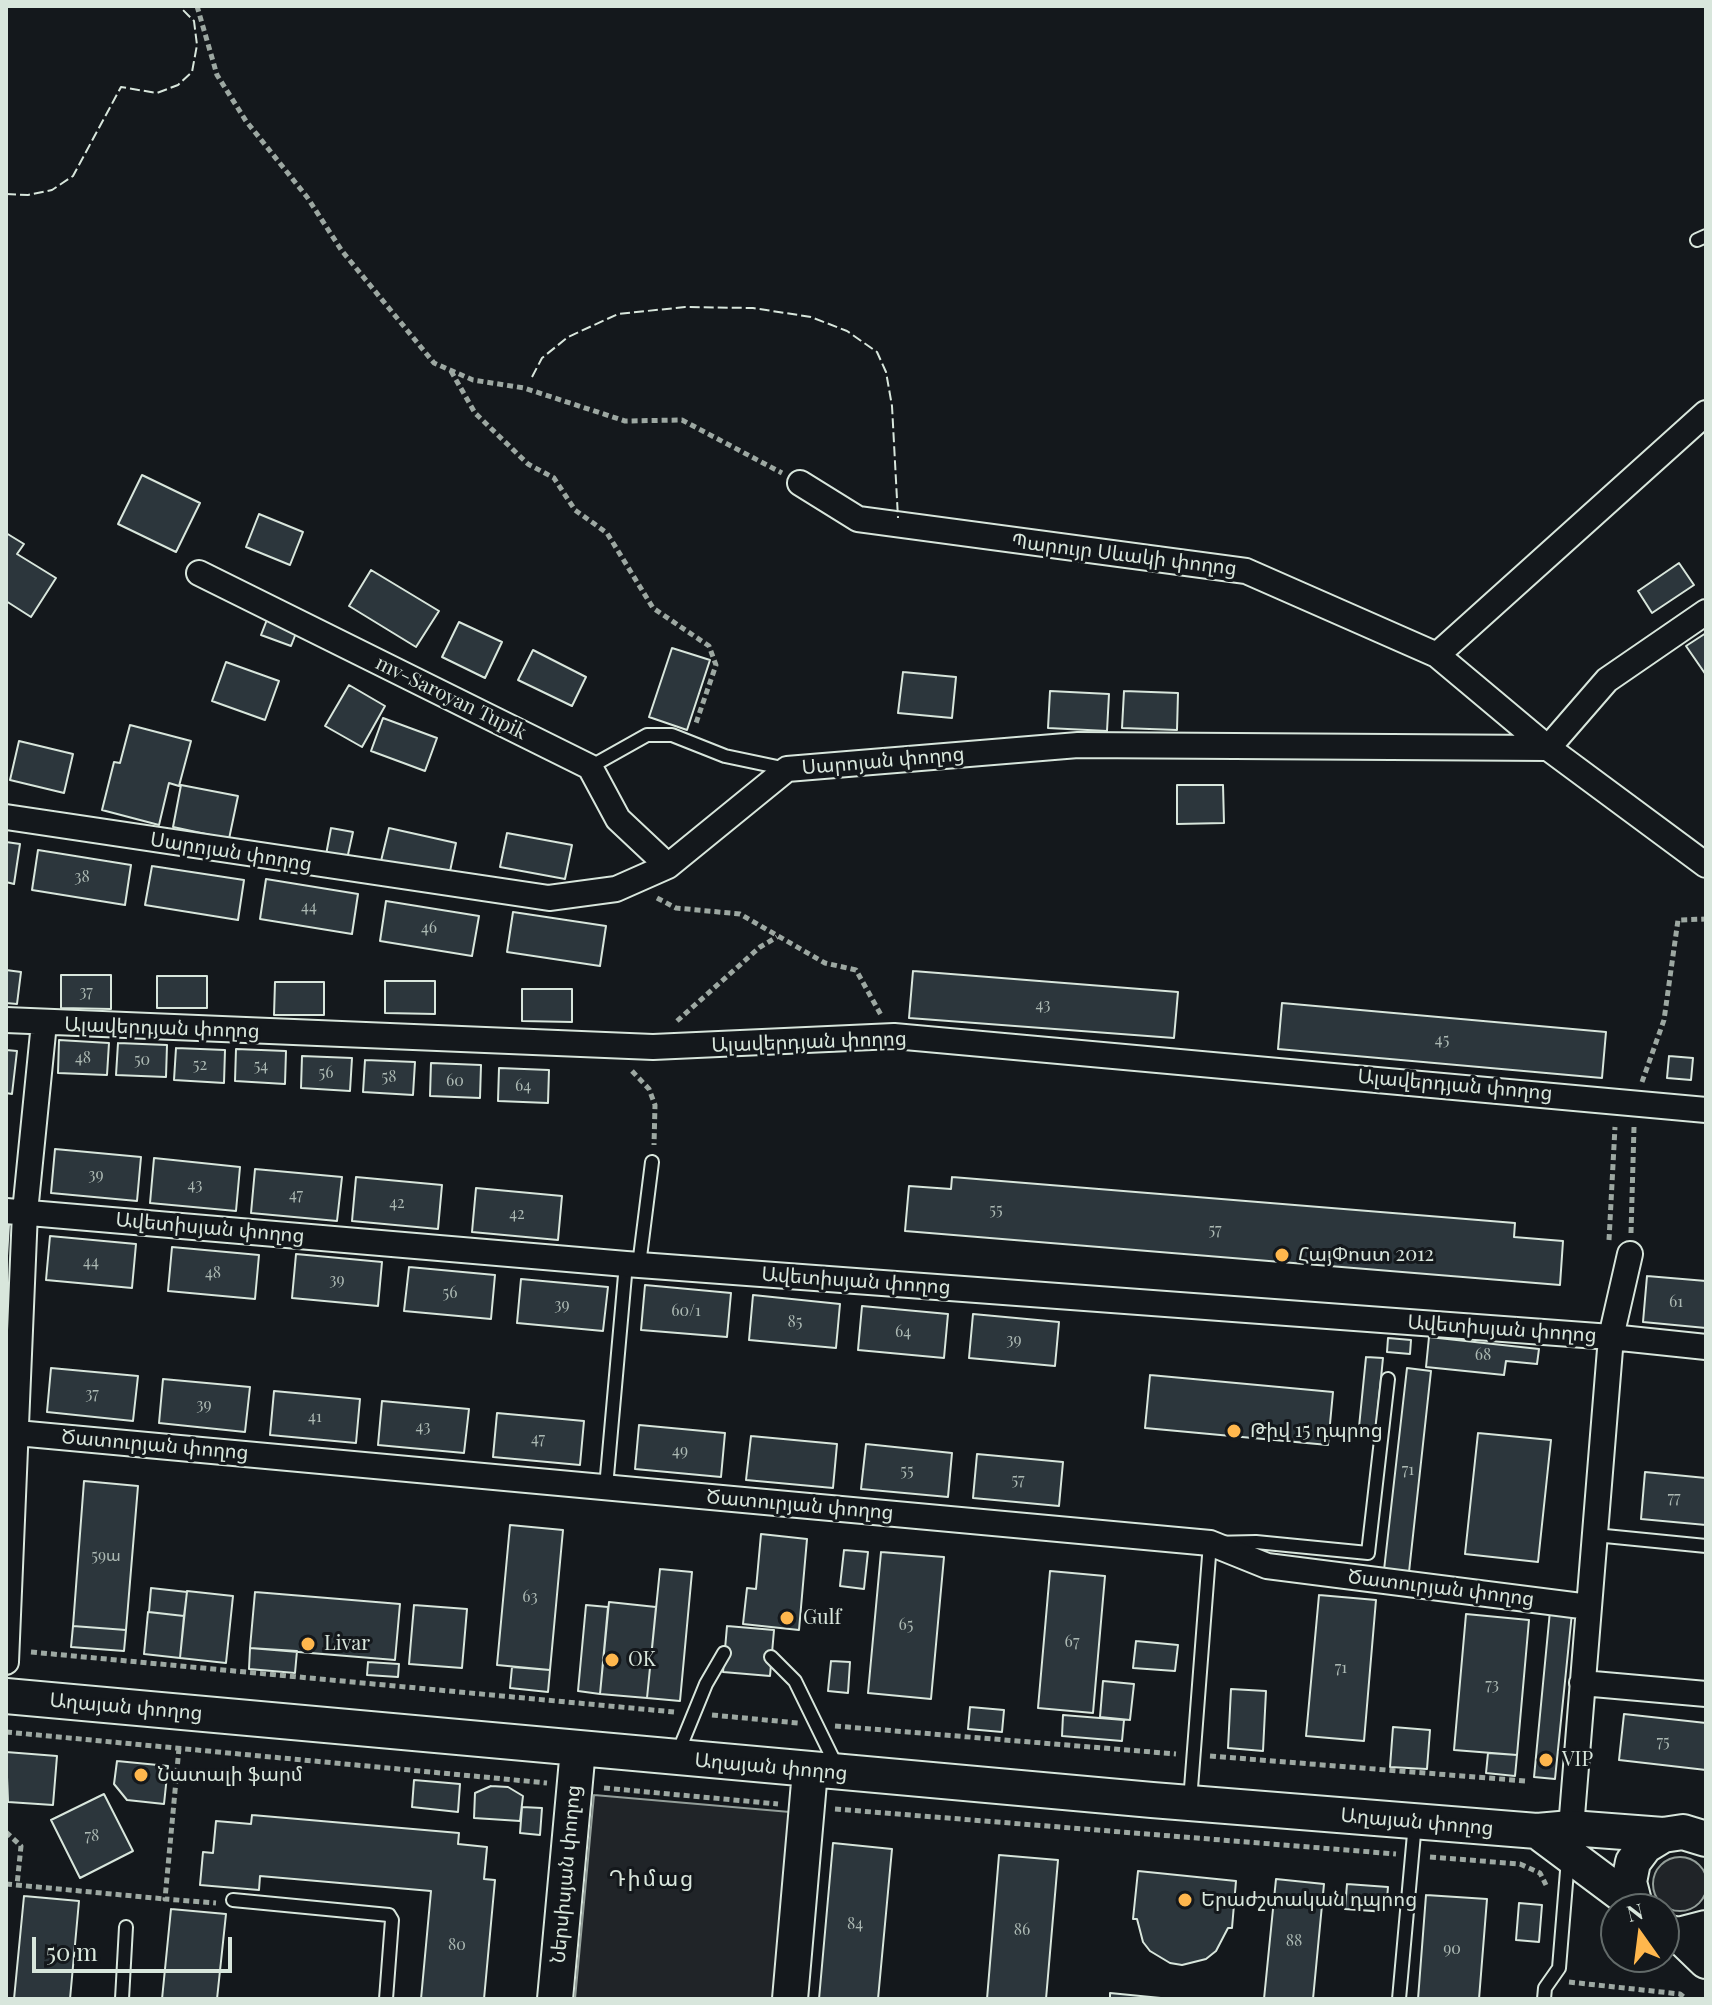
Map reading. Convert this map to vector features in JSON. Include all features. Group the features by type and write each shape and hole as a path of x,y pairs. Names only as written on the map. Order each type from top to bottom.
{"main road":[{"name":"Աղայան փողոց","path":"6,1696 825,1772 1537,1831 1570,1842 1621,1893"},
{"name":"Ներսիսյան փողոց","path":"555,1999 578,1749"},
{"path":"790,1999 806,1807 825,1772"},
{"path":"1570,1842 1683,1832 1705,1838"},
{"path":"1631,1893 1629,1882 1633,1862 1645,1846 1663,1835"},
{"path":"1683,1932 1706,1961"}],"street":[{"path":"1437,655 1706,413"},
{"name":"Պարույր Սևակի փողոց","path":"800,483 858,519 1246,571 1437,655 1548,748 1706,865"},
{"name":"mv-Saroyan Tupik","path":"199,573 590,767"},
{"path":"1548,748 1607,680 1706,612"},
{"name":"Սարոյան փողոց","path":"6,817 549,898 616,889 668,866 787,769 1078,745 1548,748"},
{"path":"590,767 618,819 668,866"},
{"name":"Ալավերդյան փողոց","path":"6,1020 653,1047 894,1036 1636,1101 1706,1110"},
{"path":"6,1662 16,1211 44,1023"},
{"name":"Ավետիսյան փողոց","path":"16,1211 633,1264 1611,1337 1706,1347"},
{"path":"1570,1842 1620,1253"},
{"name":"Ծատուրյան փողոց","path":"12,1433 1210,1543 1267,1566 1589,1607"},
{"path":"1582,1683 1706,1694"}],"lane":[{"path":"590,767 647,735 672,735 725,756 787,769"},
{"path":"606,1487 633,1264 653,1156"},
{"path":"1189,1803 1210,1543 1256,1542 1368,1553 1388,1379"},
{"path":"1595,1535 1706,1546"},
{"path":"676,1758 693,1713 724,1653"},
{"path":"771,1657 795,1681 819,1725 825,1772"},
{"path":"1399,1999 1416,1822"},
{"path":"1544,1999 1545,1988 1559,1968 1570,1842"},
{"path":"233,1900 389,1915 392,1920 386,1999"},
{"path":"122,1999 126,1927"}],"path":[{"path":"197,6 217,75 246,121 307,197 351,262 434,363 473,380 524,388 625,421 682,420 800,483"},
{"path":"450,370 475,413 528,464 554,478 575,510 607,533 653,608 709,646 716,665 695,728"},
{"path":"643,877 644,891 676,908 740,914 825,963 856,970 894,1036"},
{"path":"1636,1101 1664,1020 1678,920 1706,919"},
{"path":"683,1015 760,947 777,937"},
{"path":"632,1071 649,1089 655,1105 653,1156"},
{"path":"1612,1130 1620,1253"},
{"path":"1620,1253 1634,1132"},
{"path":"7,1650 819,1725 1526,1781"},
{"path":"6,1732 806,1807 1520,1864"},
{"path":"165,1899 179,1748"},
{"path":"6,1832 21,1846 17,1885"},
{"path":"6,1884 210,1904"}],"shaded area":[{"path":"594,1795 790,1812 773,1999 575,1999"},
{"path":"1670,1859 1690,1859 1705,1874 1705,1894 1690,1909 1680,1911 1680,1893 1655,1893 1655,1874"}],"building":[{"path":"142,475 200,503 176,552 118,524"},
{"path":"259,514 303,532 290,565 246,547"},
{"path":"6,533 24,544 17,554 56,578 31,617 6,601"},
{"path":"1679,563 1694,585 1652,613 1638,591"},
{"path":"371,570 439,611 416,647 349,606"},
{"path":"268,617 298,628 291,646 261,635"},
{"path":"459,622 502,642 485,678 442,657"},
{"path":"1706,633 1706,675 1686,646"},
{"path":"672,648 710,660 687,730 649,717"},
{"path":"533,650 586,677 572,706 518,680"},
{"path":"226,662 279,681 265,720 212,701"},
{"path":"903,672 956,677 952,718 898,713"},
{"path":"349,685 385,706 362,747 325,726"},
{"path":"1050,691 1109,694 1107,731 1048,728"},
{"path":"1124,691 1178,693 1177,730 1122,728"},
{"path":"383,718 437,738 425,771 371,751"},
{"path":"130,725 191,741 179,786 169,783 159,825 102,810 114,762 120,763"},
{"path":"19,741 73,754 64,793 10,780"},
{"path":"181,785 238,796 229,839 173,827"},
{"path":"1177,785 1223,785 1224,823 1177,824"},
{"path":"331,828 353,832 347,859 326,855"},
{"path":"389,828 456,843 449,876 381,861"},
{"path":"507,833 572,845 565,879 500,867"},
{"path":"6,842 20,844 14,884 6,882"},
{"path":"38,850 131,865 125,905 32,890"},
{"path":"152,866 244,880 238,920 145,905"},
{"path":"266,879 358,894 352,934 260,919"},
{"path":"386,901 479,916 472,956 380,941"},
{"path":"513,912 606,926 600,966 507,952"},
{"path":"6,970 21,972 17,1004 6,1003"},
{"path":"913,971 1178,992 1174,1038 909,1018"},
{"path":"61,975 111,975 111,1009 61,1008"},
{"path":"157,976 207,976 207,1008 157,1008"},
{"path":"385,981 435,981 435,1014 385,1013"},
{"path":"275,982 324,982 324,1015 274,1015"},
{"path":"522,989 572,989 572,1022 522,1021"},
{"path":"1282,1003 1606,1032 1602,1078 1278,1049"},
{"path":"59,1040 109,1043 107,1075 58,1073"},
{"path":"118,1043 167,1045 166,1077 116,1075"},
{"path":"176,1048 225,1050 224,1083 174,1080"},
{"path":"236,1049 286,1051 285,1084 235,1081"},
{"path":"6,1050 17,1051 12,1094 6,1093"},
{"path":"302,1056 352,1058 350,1091 301,1088"},
{"path":"1669,1056 1693,1058 1691,1080 1667,1078"},
{"path":"365,1060 415,1062 413,1095 363,1092"},
{"path":"431,1063 481,1065 480,1098 430,1096"},
{"path":"499,1068 549,1070 548,1103 498,1101"},
{"path":"55,1149 141,1157 137,1201 51,1193"},
{"path":"154,1158 240,1167 236,1211 150,1203"},
{"path":"255,1169 342,1177 337,1221 251,1213"},
{"path":"356,1177 442,1185 438,1229 352,1221"},
{"path":"952,1177 1515,1223 1514,1237 1563,1241 1560,1285 905,1231 909,1186 951,1189"},
{"path":"476,1188 562,1196 558,1240 472,1232"},
{"path":"6,1223 9,1224 7,1256 6,1256"},
{"path":"50,1236 136,1244 132,1288 46,1280"},
{"path":"172,1247 259,1255 255,1299 168,1291"},
{"path":"296,1254 382,1262 378,1306 292,1298"},
{"path":"409,1267 495,1275 491,1319 404,1311"},
{"path":"1647,1276 1706,1281 1706,1328 1643,1322"},
{"path":"521,1279 608,1287 603,1331 517,1323"},
{"path":"645,1285 731,1293 727,1337 641,1330"},
{"path":"753,1295 840,1304 836,1348 749,1340"},
{"path":"862,1306 948,1314 944,1358 858,1350"},
{"path":"973,1314 1059,1322 1055,1366 969,1358"},
{"path":"1429,1337 1539,1349 1537,1364 1506,1361 1504,1375 1426,1367"},
{"path":"1388,1338 1411,1340 1410,1354 1387,1352"},
{"path":"1366,1357 1383,1358 1375,1438 1358,1437"},
{"path":"51,1368 138,1376 133,1421 47,1412"},
{"path":"1407,1368 1431,1371 1409,1572 1384,1570"},
{"path":"1150,1375 1333,1392 1328,1445 1145,1428"},
{"path":"163,1379 250,1387 245,1432 159,1423"},
{"path":"274,1391 360,1399 356,1443 270,1435"},
{"path":"382,1401 469,1409 464,1453 378,1445"},
{"path":"497,1413 584,1421 580,1465 493,1457"},
{"path":"639,1425 725,1433 721,1477 635,1469"},
{"path":"1478,1433 1551,1440 1538,1562 1465,1554"},
{"path":"751,1436 837,1444 833,1488 746,1480"},
{"path":"866,1444 952,1453 948,1497 861,1489"},
{"path":"977,1454 1063,1462 1059,1506 973,1498"},
{"path":"1645,1472 1706,1478 1706,1525 1641,1519"},
{"path":"84,1481 138,1486 126,1630 73,1626"},
{"path":"510,1525 563,1530 550,1670 497,1665"},
{"path":"761,1534 807,1539 799,1630 743,1624 747,1588 756,1589"},
{"path":"844,1550 868,1552 864,1589 840,1586"},
{"path":"881,1552 944,1557 931,1699 868,1693"},
{"path":"660,1569 692,1572 680,1701 647,1698"},
{"path":"1050,1571 1105,1576 1093,1713 1038,1708"},
{"path":"151,1588 187,1592 184,1616 149,1612"},
{"path":"187,1591 233,1596 226,1663 180,1658"},
{"path":"255,1592 400,1604 395,1660 250,1648"},
{"path":"1319,1595 1376,1600 1364,1741 1306,1736"},
{"path":"609,1602 656,1607 647,1698 600,1694"},
{"path":"414,1605 467,1609 462,1668 409,1664"},
{"path":"586,1605 608,1607 600,1694 578,1691"},
{"path":"1550,1611 1572,1613 1555,1779 1534,1777"},
{"path":"148,1612 184,1616 180,1658 144,1654"},
{"path":"1466,1614 1529,1620 1517,1755 1454,1750"},
{"path":"73,1626 126,1630 124,1651 71,1647"},
{"path":"727,1626 774,1630 770,1676 723,1672"},
{"path":"1136,1641 1178,1645 1175,1671 1133,1668"},
{"path":"250,1648 297,1651 295,1673 249,1669"},
{"path":"831,1661 850,1662 848,1693 828,1691"},
{"path":"368,1662 399,1664 398,1677 367,1675"},
{"path":"512,1667 550,1670 548,1692 510,1688"},
{"path":"1103,1681 1134,1684 1130,1720 1100,1717"},
{"path":"1231,1689 1266,1691 1263,1751 1228,1748"},
{"path":"970,1707 1004,1710 1002,1732 968,1729"},
{"path":"1624,1714 1706,1723 1706,1770 1619,1760"},
{"path":"1063,1715 1124,1720 1122,1741 1062,1736"},
{"path":"1393,1727 1430,1730 1427,1769 1390,1767"},
{"path":"6,1752 57,1756 53,1805 8,1802"},
{"path":"1488,1753 1517,1755 1515,1776 1486,1773"},
{"name":"Նատալի ֆարմ","path":"117,1761 168,1766 164,1804 127,1800 114,1784"},
{"path":"414,1780 460,1784 458,1812 412,1807"},
{"path":"491,1786 508,1787 523,1796 520,1821 474,1818 475,1793"},
{"path":"104,1794 133,1851 80,1878 51,1820"},
{"path":"522,1807 542,1808 540,1835 520,1833"},
{"path":"252,1815 459,1833 458,1844 487,1847 484,1879 495,1880 484,1999 421,1999 431,1891 260,1876 259,1890 200,1885 203,1852 213,1853 216,1821 251,1824"},
{"path":"833,1843 892,1849 878,1999 819,1999"},
{"path":"999,1855 1058,1860 1046,1999 987,1999"},
{"name":"Երաժշտական դպրոց","path":"1138,1871 1236,1881 1232,1928 1228,1928 1216,1951 1206,1959 1182,1965 1170,1963 1150,1951 1143,1942 1137,1919 1133,1919"},
{"path":"1276,1879 1324,1884 1313,1999 1264,1999"},
{"path":"1347,1884 1388,1887 1386,1912 1345,1909"},
{"path":"1426,1895 1487,1899 1479,1999 1418,1999"},
{"path":"24,1896 79,1901 70,1999 14,1999"},
{"path":"1519,1903 1542,1905 1539,1942 1516,1940"},
{"path":"171,1909 226,1914 217,1999 162,1999"},
{"path":"1110,1993 1171,1999 1110,1999"}],"fence":[{"path":"6,194 28,195 52,190 73,176 121,87 157,93 178,85 192,72 197,45 194,21 179,6"},
{"path":"532,377 542,358 568,337 618,314 685,307 753,308 811,317 847,331 877,352 886,372 892,406 898,518"}],"place":[{"name":"ՀայՓոստ 2012","path":"1282,1255"},
{"name":"Թիվ 15 դպրոց","path":"1234,1431"},
{"name":"Gulf","path":"787,1618"},
{"name":"Livar","path":"308,1644"},
{"name":"OK","path":"612,1660"},
{"name":"VIP","path":"1546,1760"},
{"name":"Նատալի ֆարմ","path":"141,1775"},
{"name":"Երաժշտական դպրոց","path":"1185,1900"}],"district":[{"name":"Դիմաց","path":"652,1879"}]}
